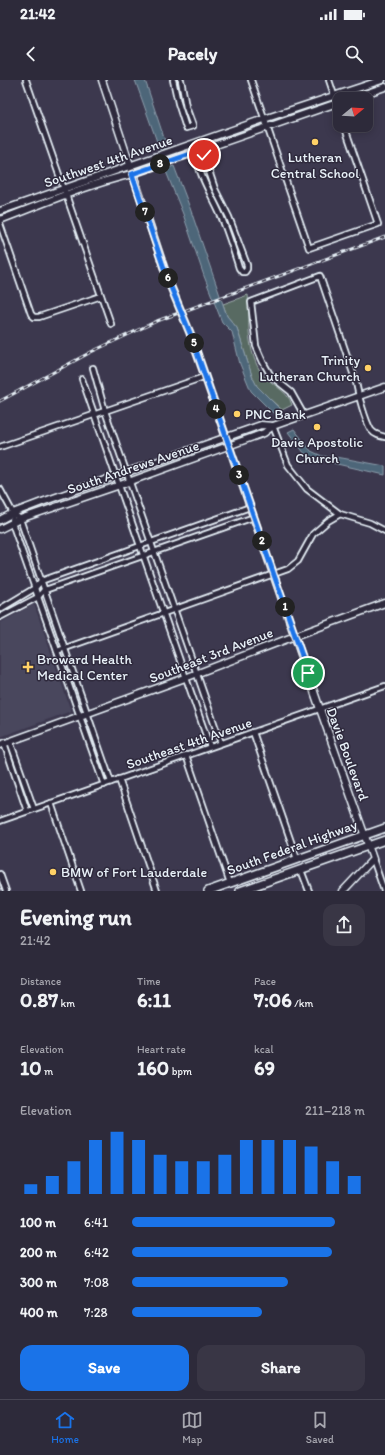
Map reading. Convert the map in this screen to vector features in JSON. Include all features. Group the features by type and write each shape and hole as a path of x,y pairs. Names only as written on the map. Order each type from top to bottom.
{"main road":[{"name":"Davie Boulevard","path":"102,80 168,280 190,333 373,859"},
{"name":"Southwest 4th Avenue","path":"346,92 382,80"},
{"path":"370,92 385,87"},
{"name":"Southwest 4th Avenue","path":"0,211 333,96"},
{"name":"Southwest 4th Avenue","path":"0,220 66,195 132,174 333,105"},
{"name":"South Andrews Avenue","path":"0,529 20,519 264,433 273,426 385,386"},
{"name":"South Andrews Avenue","path":"0,520 13,513 116,475 261,425 273,426"},
{"name":"Southeast 3rd Avenue","path":"2,744 197,674 385,603"},
{"name":"South Federal Highway","path":"208,891 385,828"},
{"name":"South Federal Highway","path":"240,891 385,840"},
{"path":"343,891 373,859"},
{"path":"235,891 245,878"},
{"path":"227,891 230,883"}],"street":[{"path":"26,80 111,324"},
{"path":"173,80 186,128 193,126 186,107 181,80"},
{"path":"251,80 309,248 378,224 346,132"},
{"path":"329,80 333,93"},
{"path":"196,143 202,150 215,190 229,217 247,265 247,270 244,272 239,268 223,221 208,193 195,152 196,143"},
{"path":"0,224 31,314 34,318 101,296"},
{"path":"304,415 291,392 271,376 263,362 256,346 251,302 320,276 356,382 358,396 372,431 377,435 385,437"},
{"path":"93,368 105,411 221,743"},
{"path":"0,447 205,376"},
{"path":"82,379 210,747"},
{"path":"273,426 288,466 307,489 340,514 370,523 385,531"},
{"path":"0,490 13,513 20,519 111,782"},
{"path":"0,609 35,588 41,581 250,507"},
{"path":"13,513 12,522 104,784"},
{"path":"57,651 288,569 298,561 313,534 328,521 340,514"},
{"path":"0,618 38,597 44,590 254,517"},
{"name":"Southeast 4th Avenue","path":"0,821 385,686"},
{"path":"253,732 297,860"},
{"path":"10,741 34,809"},
{"path":"2,744 27,811"},
{"path":"186,755 230,883"},
{"path":"119,779 157,891"},
{"path":"51,803 81,891"},
{"path":"373,859 384,891"},
{"path":"301,870 309,891"},
{"path":"0,874 6,891"}],"shaded area":[{"name":"Broward Health Medical Center","path":"34,604 71,711 0,737 0,623"}],"green space":[{"path":"248,295 249,333 253,356 257,365 267,379 290,399 292,405 282,410 257,387 252,376 237,328 227,316 223,304"}],"water":[{"path":"135,80 145,80 167,147 160,150"},
{"path":"174,166 227,316 237,328 252,376 257,386 282,411 274,414 251,391 240,364 232,332 222,322 165,169"},
{"path":"294,429 311,451 322,456 385,466 385,475 315,459 305,454 288,432"}],"railway":[{"path":"0,401 91,352 157,321 385,237"}],"place":[{"name":"Lutheran Central School","path":"315,142"},
{"name":"Trinity Lutheran Church","path":"368,368"},
{"name":"PNC Bank","path":"237,414"},
{"name":"Davie Apostolic Church","path":"317,427"},
{"name":"Broward Health Medical Center","path":"28,667"},
{"name":"BMW of Fort Lauderdale","path":"53,872"}],"route":[{"path":"204,155 202,150 132,174 168,280 190,333 308,673"}]}
